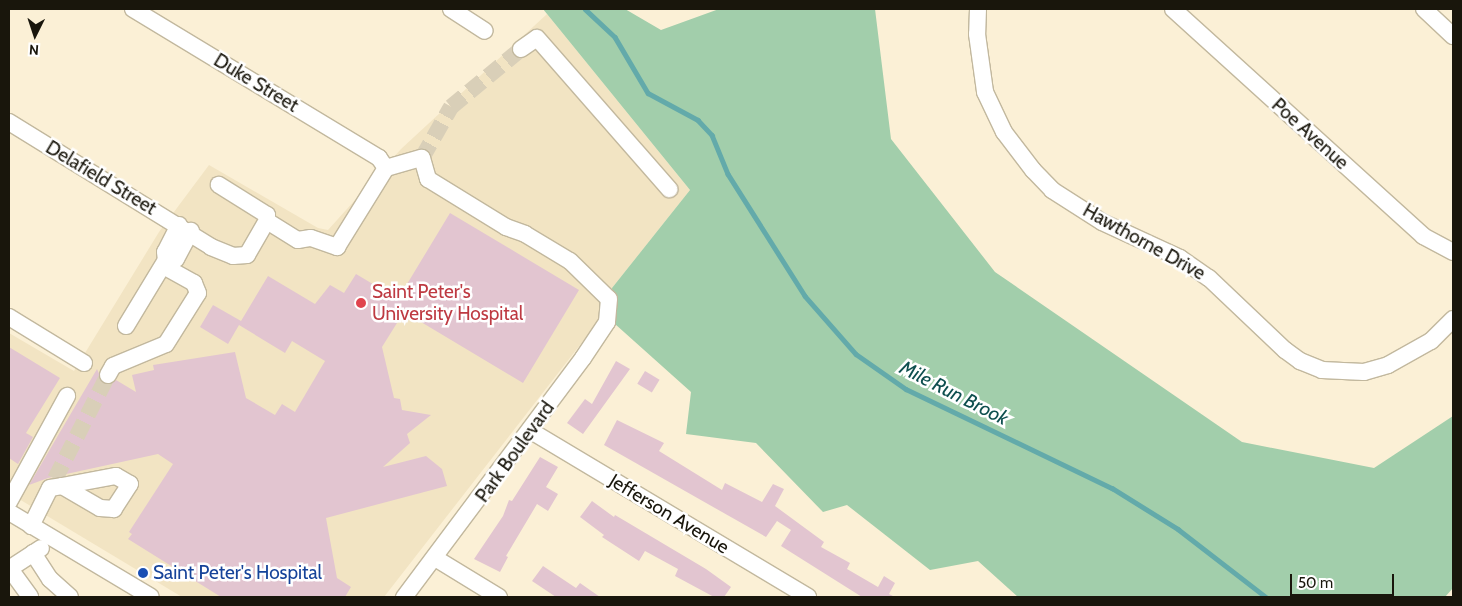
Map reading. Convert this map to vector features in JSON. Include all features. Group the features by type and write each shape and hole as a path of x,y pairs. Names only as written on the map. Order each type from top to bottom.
{"street":[{"name":"Duke Street","path":"133,9 382,163"},
{"path":"451,9 485,31"},
{"name":"Hawthorne Drive","path":"978,9 977,34 985,92 1004,132 1032,170 1052,190 1102,222 1180,258 1209,278 1285,350 1300,361 1322,370 1364,372 1388,365 1431,341 1453,319"},
{"name":"Poe Avenue","path":"1173,9 1423,236 1453,252"},
{"path":"1424,9 1453,36"},
{"path":"521,49 537,38 669,190"},
{"name":"Delafield Street","path":"9,122 188,230 200,231 215,239 217,246 233,256 247,255 267,221"},
{"name":"Park Boulevard","path":"382,163 422,158 428,179 506,226 525,234 570,261 609,299 607,322 531,431 404,597"},
{"path":"219,185 267,215 267,221 298,240 311,238 337,247 382,163"},
{"path":"126,326 165,263 165,252 188,230"},
{"path":"111,371 166,344 198,293 194,283 165,263"},
{"path":"9,317 84,362"},
{"path":"9,502 67,396"},
{"name":"Jefferson Avenue","path":"531,431 808,597"},
{"path":"116,476 130,484 114,509 100,508 56,484 116,476"},
{"path":"31,526 56,484"},
{"path":"9,512 151,597"},
{"path":"30,597 9,569 54,539"},
{"path":"33,553 50,579 70,597"},
{"path":"435,558 499,597"}],"shaded area":[{"name":"Saint Peter's University Hospital","path":"547,14 690,190 612,288 601,318 384,597 182,597 9,493 9,333 74,371 159,232 209,165 318,228 328,230 401,149"}],"green space":[{"path":"543,9 625,9 661,30 719,9 875,9 891,139 995,272 1242,442 1374,468 1453,416 1453,588 1445,597 1018,597 978,561 930,570 847,505 823,512 756,443 686,434 691,392 615,324 612,288 690,190"}],"building":[{"path":"450,213 579,290 523,383 406,313 402,315 382,347 394,398 400,399 402,410 431,415 407,434 410,443 383,467 426,456 442,469 447,486 326,518 337,578 351,587 345,597 221,597 128,539 132,534 129,532 173,464 158,454 48,478 29,485 97,369 103,383 109,385 116,380 136,392 132,375 154,370 153,365 235,352 246,398 275,415 282,404 295,412 325,361 292,341 285,353 239,325 228,344 200,327 213,305 241,321 268,276 315,304 330,285 344,293 356,274 398,299"},
{"path":"9,347 60,378 26,433 33,437 18,464 9,458"},
{"path":"616,361 630,369 583,434 567,423 585,399 592,404"},
{"path":"645,371 660,380 652,393 637,384"},
{"path":"617,420 664,443 659,451 722,490 725,483 762,502 773,484 784,489 775,506 824,542 821,547 850,563 847,569 878,587 884,576 895,583 889,594 895,597 862,597 781,546 791,530 777,521 766,537 604,445"},
{"path":"540,457 558,467 546,487 558,494 548,511 537,504 506,556 508,557 500,572 474,559 503,516 509,500 512,501"},
{"path":"592,501 614,517 615,515 706,569 731,587 724,597 714,597 675,576 678,569 645,551 639,561 602,537 604,535 580,517"},
{"path":"543,566 576,588 580,583 600,597 556,597 532,581"}],"waterway":[{"name":"Mile Run Brook","path":"585,9 615,37 648,93 698,120 712,135 728,174 805,296 856,354 906,389 1112,488 1178,529 1266,597"}],"tunnel":[{"path":"422,158 451,107 521,49"},
{"path":"55,479 108,375"}],"place":[{"name":"Saint Peter's University Hospital","path":"361,303"},
{"name":"Saint Peter's Hospital","path":"143,573"}]}
